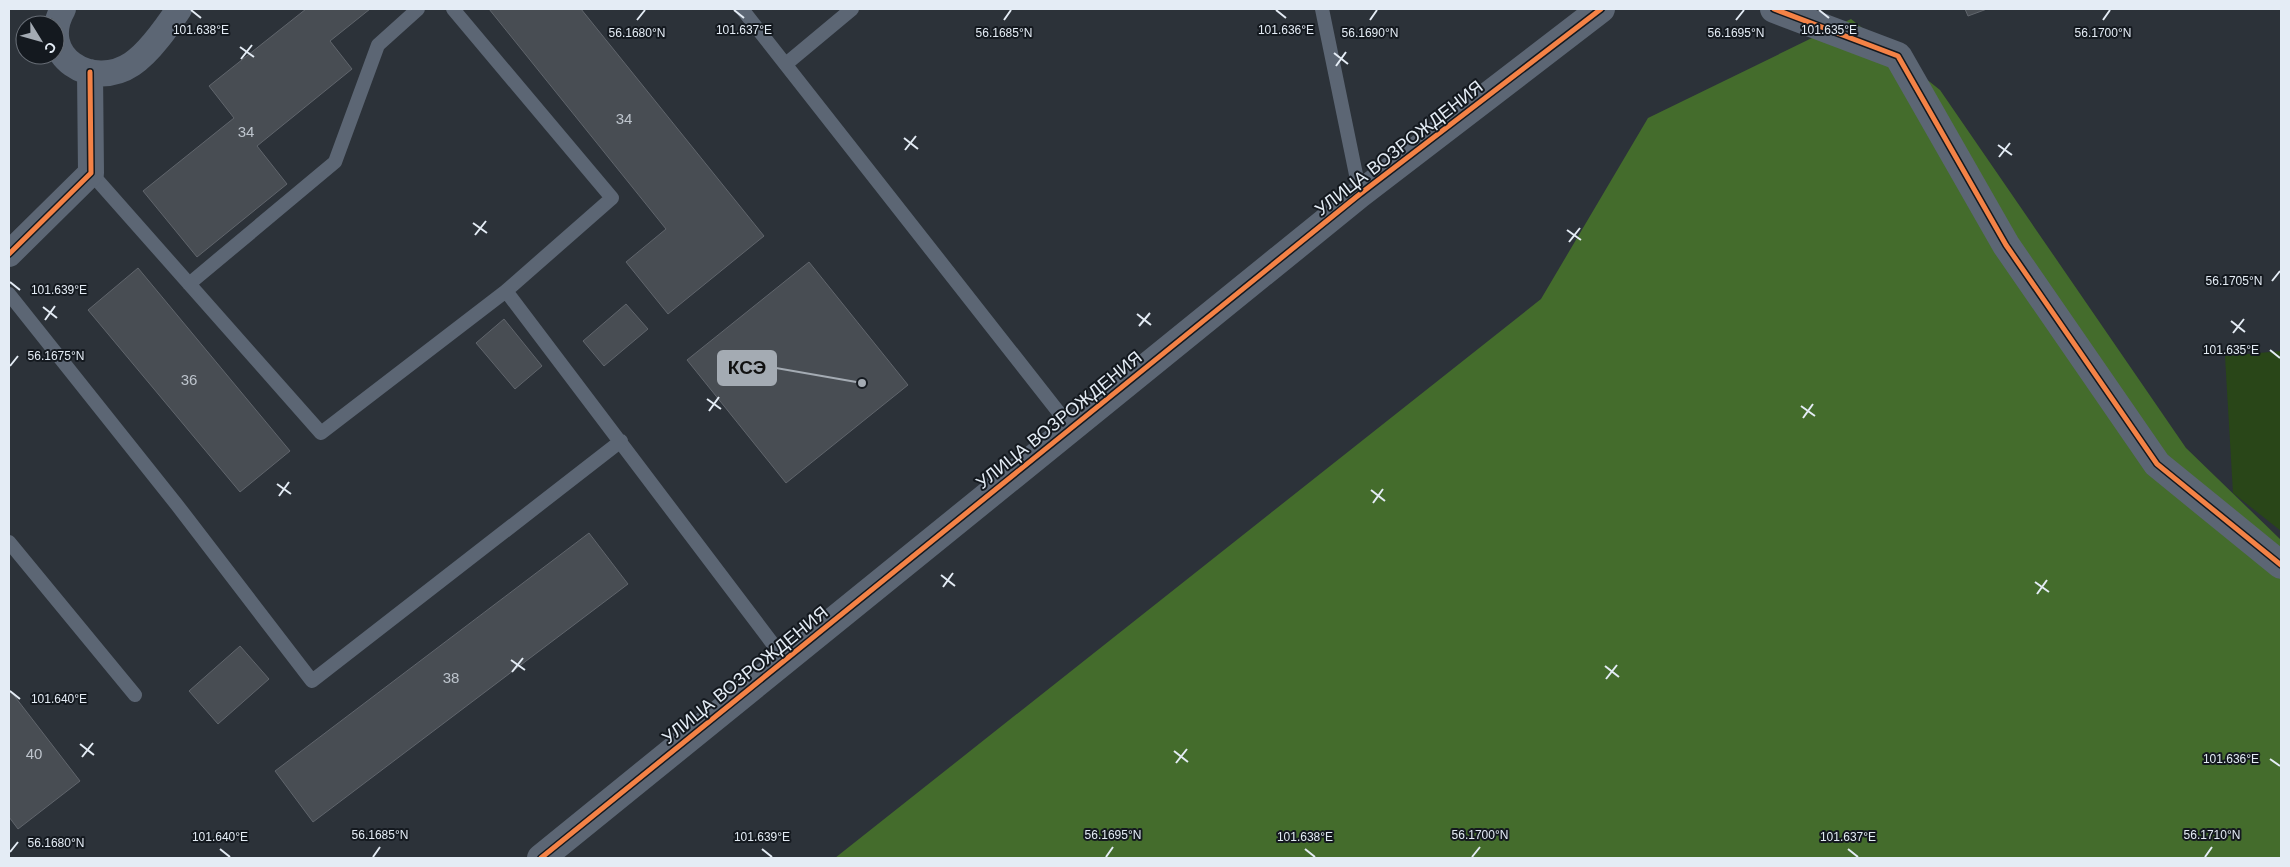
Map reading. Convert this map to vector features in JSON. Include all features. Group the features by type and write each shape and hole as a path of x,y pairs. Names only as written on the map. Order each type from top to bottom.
{"street":[{"path":"63,9 59,16 55,38 64,58 74,68 90,72 110,73 132,64 163,32 179,9"},
{"name":"УЛИЦА ВОЗРОЖДЕНИЯ","path":"541,858 1360,194 1601,9"},
{"path":"1774,9 1898,56 2006,245 2157,464 2281,564"},
{"path":"9,254 91,173 90,72"}],"lane":[{"path":"190,284 335,162 378,45 418,9"},
{"path":"91,173 321,433 506,290 612,198 453,9"},
{"path":"742,9 1071,428"},
{"path":"786,64 852,9"},
{"path":"1322,9 1360,194"},
{"path":"506,290 786,660"},
{"path":"9,294 177,505 312,681 620,441"},
{"path":"9,542 135,695"}],"green space":[{"path":"1851,19 1940,90 2186,448 2281,540 2281,858 835,858 1541,299 1648,118"},
{"path":"2281,351 2281,531 2233,493 2225,356"}],"building":[{"path":"306,9 370,9 330,41 352,69 257,146 287,184 197,257 143,191 234,118 209,86"},
{"path":"489,9 581,9 764,236 668,314 626,262 666,229"},
{"path":"1965,9 1987,9 1968,16"},
{"path":"809,262 908,385 786,483 687,360"},
{"path":"138,268 290,451 240,492 88,310"},
{"path":"626,304 648,329 604,366 583,341"},
{"path":"504,319 542,366 515,389 476,343"},
{"path":"589,533 628,584 313,822 275,771"},
{"path":"240,646 269,679 218,724 189,691"},
{"path":"9,689 80,781 18,829 9,817"}],"cycle path":[{"path":"541,858 1360,194 1601,9"},
{"path":"1774,9 1898,56 2006,245 2157,464 2281,565"},
{"path":"9,254 91,173 90,72"}],"place":[{"name":"КСЭ","path":"862,383"}]}
